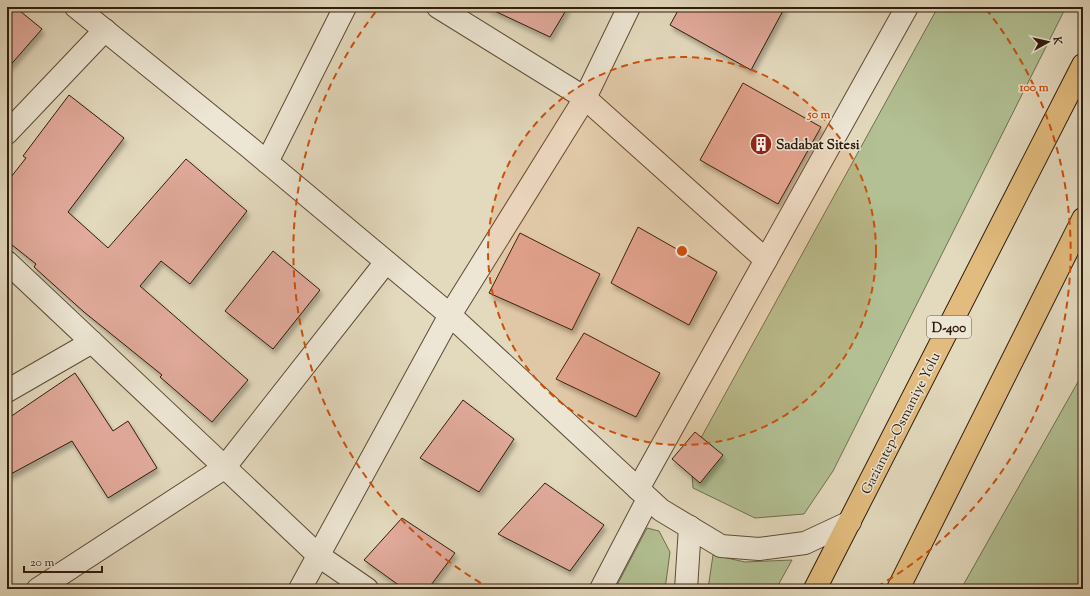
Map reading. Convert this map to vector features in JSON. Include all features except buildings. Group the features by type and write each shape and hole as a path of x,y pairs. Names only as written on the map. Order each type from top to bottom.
{"highway":[{"name":"Gaziantep-Osmaniye Yolu","path":"815,589 1083,65"},
{"path":"898,589 1083,219"}],"street":[{"path":"76,7 267,162 450,315 661,510 721,546 759,549 805,543 850,522"},
{"path":"267,162 345,7"},
{"path":"438,7 585,98 766,260"},
{"path":"300,589 450,315 585,98 629,7"},
{"path":"602,589 643,494 766,260 907,7"},
{"path":"7,133 105,30"},
{"path":"7,262 319,556 367,589"},
{"path":"38,589 224,468 386,262"},
{"path":"7,392 92,342"},
{"path":"686,589 690,527"}],"green space":[{"path":"938,7 1066,7 833,471 804,514 755,518 693,488 691,456"},
{"path":"1083,373 1083,589 961,589"},
{"path":"647,528 659,531 670,552 665,589 615,589"},
{"path":"713,555 745,562 792,560 776,589 708,589"}],"place":[{"name":"Sadabat Sitesi","path":"761,144"}]}
